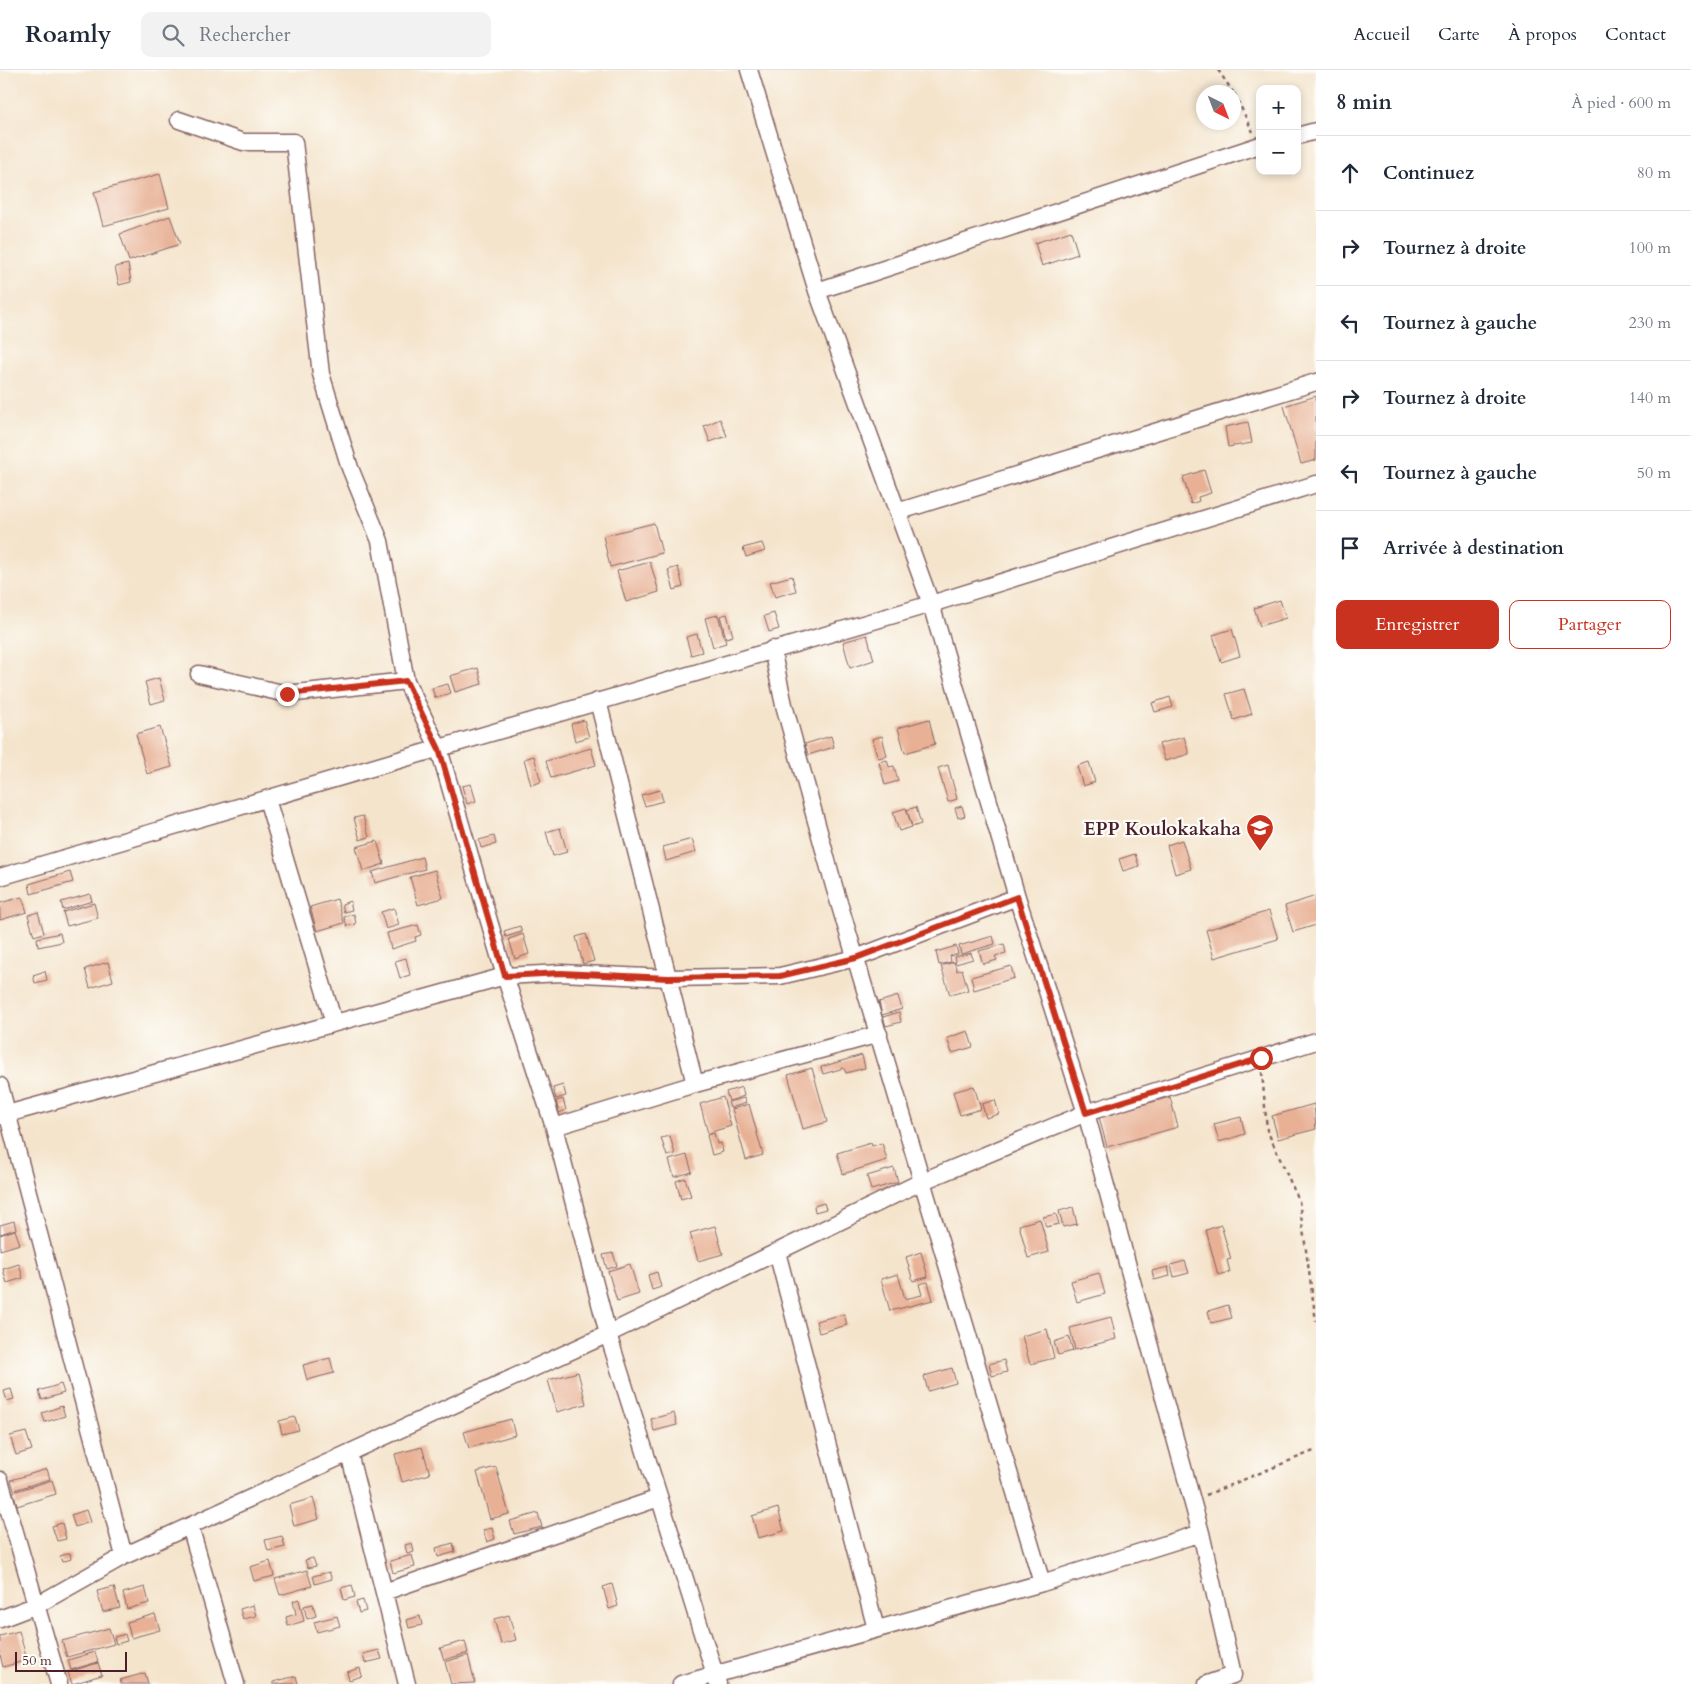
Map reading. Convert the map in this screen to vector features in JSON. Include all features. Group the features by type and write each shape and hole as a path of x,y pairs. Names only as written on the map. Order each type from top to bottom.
{"street":[{"path":"749,70 817,290 931,604 1017,897 1086,1113 1201,1533 1233,1675 1207,1684"},
{"path":"179,120 243,142 294,142 321,374 350,468 380,541 406,681 439,749 505,976 554,1126 608,1334 716,1679"},
{"path":"1301,135 1316,131"},
{"path":"817,290 1256,146"},
{"path":"897,512 1316,382"},
{"path":"0,877 439,749 772,649 931,604 1316,484"},
{"path":"772,649 784,705 856,958 1042,1583"},
{"path":"199,674 287,694 406,681"},
{"path":"598,701 696,1084"},
{"path":"267,799 334,1023"},
{"path":"4,1114 505,976 561,973 668,978 780,976 856,958 1017,897"},
{"path":"554,1126 696,1084 879,1034"},
{"path":"0,1619 37,1604 124,1556 608,1334 923,1181 1086,1113 1316,1042"},
{"path":"0,1086 4,1114 124,1556"},
{"path":"777,1252 876,1629"},
{"path":"349,1453 407,1684"},
{"path":"0,1480 59,1684"},
{"path":"384,1592 660,1498"},
{"path":"190,1526 236,1684"},
{"path":"681,1684 716,1679 876,1629 1042,1583 1201,1533"}],"path":[{"path":"1218,70 1228,85"},
{"path":"1241,108 1256,139"},
{"path":"1261,1058 1267,1130 1299,1202 1311,1298 1316,1321"},
{"path":"1192,1500 1316,1450"}],"building":[{"path":"160,174 169,208 103,226 94,192"},
{"path":"170,216 180,244 129,261 120,234"},
{"path":"1071,231 1078,254 1042,266 1035,243"},
{"path":"128,264 131,282 119,285 115,267"},
{"path":"1316,396 1316,460 1301,464 1284,406"},
{"path":"720,419 727,436 710,442 704,426"},
{"path":"1248,422 1252,443 1228,447 1225,427"},
{"path":"1204,470 1211,493 1198,497 1199,501 1191,504 1183,477"},
{"path":"654,523 662,553 610,567 603,536"},
{"path":"762,543 765,551 746,557 743,548"},
{"path":"650,562 659,592 626,602 617,571"},
{"path":"678,567 683,587 674,590 668,570"},
{"path":"792,576 796,591 775,597 770,582"},
{"path":"1280,600 1286,618 1260,626 1254,608"},
{"path":"774,613 779,629 769,632 764,616"},
{"path":"727,614 733,636 726,638 720,616"},
{"path":"718,615 726,643 713,647 705,618"},
{"path":"1232,629 1240,656 1221,662 1213,635"},
{"path":"697,634 702,652 691,655 686,637"},
{"path":"867,635 874,660 850,668 843,642"},
{"path":"478,668 482,684 455,692 450,676"},
{"path":"159,678 165,700 151,704 145,682"},
{"path":"448,684 451,693 435,698 432,688"},
{"path":"1244,689 1252,714 1234,720 1226,694"},
{"path":"1170,697 1173,707 1155,712 1152,703"},
{"path":"929,719 935,744 905,753 898,728"},
{"path":"584,720 589,737 575,741 571,724"},
{"path":"160,727 172,767 147,774 136,734"},
{"path":"831,736 834,747 808,755 805,744"},
{"path":"882,736 887,756 878,758 872,739"},
{"path":"1184,737 1189,754 1165,761 1159,744"},
{"path":"591,748 596,765 551,778 546,761"},
{"path":"534,756 541,782 531,785 524,759"},
{"path":"887,760 889,767 894,766 898,781 885,785 879,762"},
{"path":"1089,762 1095,782 1083,786 1077,766"},
{"path":"948,765 957,799 948,802 938,768"},
{"path":"471,784 476,801 467,804 462,786"},
{"path":"660,790 663,801 645,806 641,795"},
{"path":"962,806 965,816 958,818 955,808"},
{"path":"916,807 921,824 912,827 907,810"},
{"path":"906,808 912,827 899,831 893,812"},
{"path":"363,816 369,837 360,840 354,818"},
{"path":"560,828 567,852 553,856 546,832"},
{"path":"494,836 496,844 481,848 479,840"},
{"path":"692,839 696,852 666,861 663,847"},
{"path":"1182,840 1191,869 1175,874 1167,845"},
{"path":"377,841 384,864 363,871 356,847"},
{"path":"1135,854 1139,866 1123,871 1119,859"},
{"path":"422,857 425,869 375,883 372,872"},
{"path":"435,870 443,898 418,905 410,877"},
{"path":"70,872 73,882 31,894 29,884"},
{"path":"90,894 92,901 63,910 61,902"},
{"path":"1316,896 1316,925 1293,932 1285,906"},
{"path":"22,897 27,912 0,920 0,903"},
{"path":"337,899 344,923 317,931 310,907"},
{"path":"350,901 352,910 344,912 342,904"},
{"path":"94,903 98,918 67,926 63,912"},
{"path":"394,908 399,925 386,929 381,912"},
{"path":"1269,911 1278,939 1214,958 1206,930"},
{"path":"38,912 44,933 34,936 28,915"},
{"path":"354,914 356,924 347,926 344,917"},
{"path":"418,925 421,935 415,937 416,941 391,949 387,933"},
{"path":"520,926 522,932 506,937 504,931"},
{"path":"60,933 62,942 38,947 37,938"},
{"path":"523,934 529,954 515,959 509,939"},
{"path":"586,934 594,961 583,964 576,937"},
{"path":"993,936 995,944 961,954 959,946"},
{"path":"1004,944 1006,953 995,956 997,960 983,964 979,951"},
{"path":"956,946 958,954 950,956 951,962 939,965 936,952"},
{"path":"971,953 973,959 956,964 954,957"},
{"path":"406,958 410,975 400,978 395,961"},
{"path":"108,962 113,981 90,988 85,969"},
{"path":"954,962 957,971 962,969 968,990 950,995 941,966"},
{"path":"1011,966 1014,978 974,990 971,977"},
{"path":"45,971 47,980 35,983 33,975"},
{"path":"898,996 902,1009 882,1015 879,1002"},
{"path":"899,1012 901,1022 886,1026 883,1017"},
{"path":"968,1031 973,1047 952,1053 947,1038"},
{"path":"862,1055 865,1068 846,1073 844,1068 823,1074 821,1067"},
{"path":"812,1068 827,1122 803,1129 788,1075"},
{"path":"563,1085 566,1096 556,1099 553,1088"},
{"path":"974,1086 981,1109 960,1115 953,1092"},
{"path":"742,1087 744,1096 729,1101 726,1092"},
{"path":"723,1097 731,1126 708,1133 700,1104"},
{"path":"1170,1097 1178,1127 1107,1147 1099,1117"},
{"path":"744,1098 746,1103 730,1108 728,1102"},
{"path":"563,1099 566,1110 559,1113 556,1101"},
{"path":"995,1100 999,1114 986,1118 982,1104"},
{"path":"749,1104 763,1155 746,1160 732,1109"},
{"path":"1314,1104 1316,1129 1278,1139 1272,1116"},
{"path":"1241,1117 1245,1134 1219,1142 1214,1124"},
{"path":"714,1133 717,1144 721,1143 723,1152 712,1155 707,1135"},
{"path":"670,1136 675,1154 667,1156 661,1138"},
{"path":"871,1143 872,1146 882,1143 887,1160 843,1174 837,1153"},
{"path":"687,1155 692,1172 674,1177 669,1160"},
{"path":"894,1168 898,1182 871,1190 867,1176"},
{"path":"685,1178 691,1196 681,1199 676,1181"},
{"path":"824,1203 826,1209 815,1212 814,1206"},
{"path":"1073,1207 1077,1224 1063,1227 1059,1211"},
{"path":"1056,1214 1059,1224 1046,1227 1043,1217"},
{"path":"1040,1219 1049,1252 1028,1258 1019,1225"},
{"path":"14,1221 16,1229 0,1234 0,1225"},
{"path":"1221,1225 1231,1259 1227,1260 1230,1272 1218,1275 1206,1230"},
{"path":"715,1226 723,1254 698,1261 690,1233"},
{"path":"15,1230 20,1244 0,1250 0,1235"},
{"path":"921,1252 928,1277 913,1281 906,1257"},
{"path":"613,1253 617,1266 607,1269 603,1255"},
{"path":"1185,1261 1189,1273 1174,1277 1171,1265"},
{"path":"19,1264 23,1278 7,1283 3,1269"},
{"path":"630,1264 639,1294 617,1301 608,1271"},
{"path":"1168,1267 1170,1276 1154,1280 1152,1271"},
{"path":"657,1272 661,1287 652,1290 648,1275"},
{"path":"1099,1273 1105,1294 1077,1302 1071,1281"},
{"path":"898,1274 905,1299 922,1295 919,1284 928,1282 933,1300 890,1311 881,1279"},
{"path":"1228,1305 1232,1318 1211,1323 1208,1311"},
{"path":"844,1314 847,1325 819,1333 816,1321"},
{"path":"1111,1317 1116,1339 1075,1350 1070,1328"},
{"path":"1047,1329 1054,1358 1030,1364 1022,1336"},
{"path":"1069,1337 1073,1351 1058,1355 1054,1342"},
{"path":"330,1358 334,1373 307,1380 303,1365"},
{"path":"1004,1360 1007,1372 992,1376 989,1364"},
{"path":"952,1368 956,1383 928,1391 924,1376"},
{"path":"578,1372 586,1404 557,1412 548,1380"},
{"path":"61,1384 64,1393 42,1400 39,1391"},
{"path":"11,1389 14,1399 7,1401 4,1391"},
{"path":"62,1406 65,1416 45,1422 42,1413"},
{"path":"674,1413 677,1425 654,1431 651,1419"},
{"path":"295,1417 299,1430 282,1434 279,1421"},
{"path":"511,1419 515,1435 469,1448 464,1432"},
{"path":"26,1432 32,1450 16,1455 10,1436"},
{"path":"422,1447 430,1474 402,1482 395,1454"},
{"path":"496,1467 509,1514 490,1519 477,1472"},
{"path":"47,1469 50,1479 14,1490 11,1480"},
{"path":"52,1480 56,1494 17,1506 13,1492"},
{"path":"313,1498 319,1519 294,1526 289,1505"},
{"path":"778,1508 784,1531 758,1538 752,1516"},
{"path":"86,1510 90,1522 75,1527 71,1515"},
{"path":"538,1513 542,1527 514,1534 510,1521"},
{"path":"62,1523 66,1539 57,1541 52,1526"},
{"path":"492,1528 495,1539 487,1542 483,1530"},
{"path":"282,1536 285,1547 268,1551 265,1540"},
{"path":"412,1543 414,1552 407,1554 405,1545"},
{"path":"453,1543 455,1552 438,1557 436,1548"},
{"path":"70,1553 71,1559 62,1562 60,1556"},
{"path":"412,1555 415,1567 393,1573 390,1561"},
{"path":"313,1558 316,1566 308,1568 305,1560"},
{"path":"270,1561 274,1576 254,1581 250,1567"},
{"path":"307,1570 312,1586 280,1595 275,1579"},
{"path":"329,1572 332,1579 315,1584 313,1576"},
{"path":"612,1584 618,1606 609,1609 603,1587"},
{"path":"352,1585 355,1597 344,1600 341,1588"},
{"path":"114,1587 120,1608 103,1612 97,1591"},
{"path":"145,1587 149,1603 127,1609 123,1593"},
{"path":"299,1599 304,1621 288,1626 286,1617 296,1614 293,1601"},
{"path":"363,1600 366,1611 359,1613 356,1602"},
{"path":"313,1604 316,1616 307,1619 304,1606"},
{"path":"253,1605 256,1616 243,1619 240,1609"},
{"path":"155,1614 160,1630 131,1638 127,1622"},
{"path":"509,1615 516,1640 501,1644 494,1619"},
{"path":"337,1616 340,1626 317,1632 314,1622"},
{"path":"420,1616 422,1625 409,1628 407,1620"},
{"path":"109,1628 114,1644 67,1657 62,1641"},
{"path":"19,1631 27,1660 3,1667 0,1655 0,1636"},
{"path":"125,1634 127,1641 116,1644 114,1637"},
{"path":"465,1641 468,1653 444,1660 440,1648"},
{"path":"379,1650 382,1659 365,1663 363,1654"},
{"path":"95,1652 98,1662 71,1670 68,1660"},
{"path":"468,1655 475,1683 451,1684 445,1662"},
{"path":"98,1663 102,1675 72,1684 68,1672"},
{"path":"360,1668 362,1676 349,1680 347,1672"},
{"path":"145,1673 148,1684 121,1684 120,1680"},
{"path":"296,1676 298,1684 273,1684 273,1682"}],"place":[{"name":"EPP Koulokakaha","path":"1260,852"}],"route":[{"path":"287,694 406,681 439,749 505,976 561,973 668,978 780,976 856,958 1017,897 1086,1113 1261,1058"}]}
